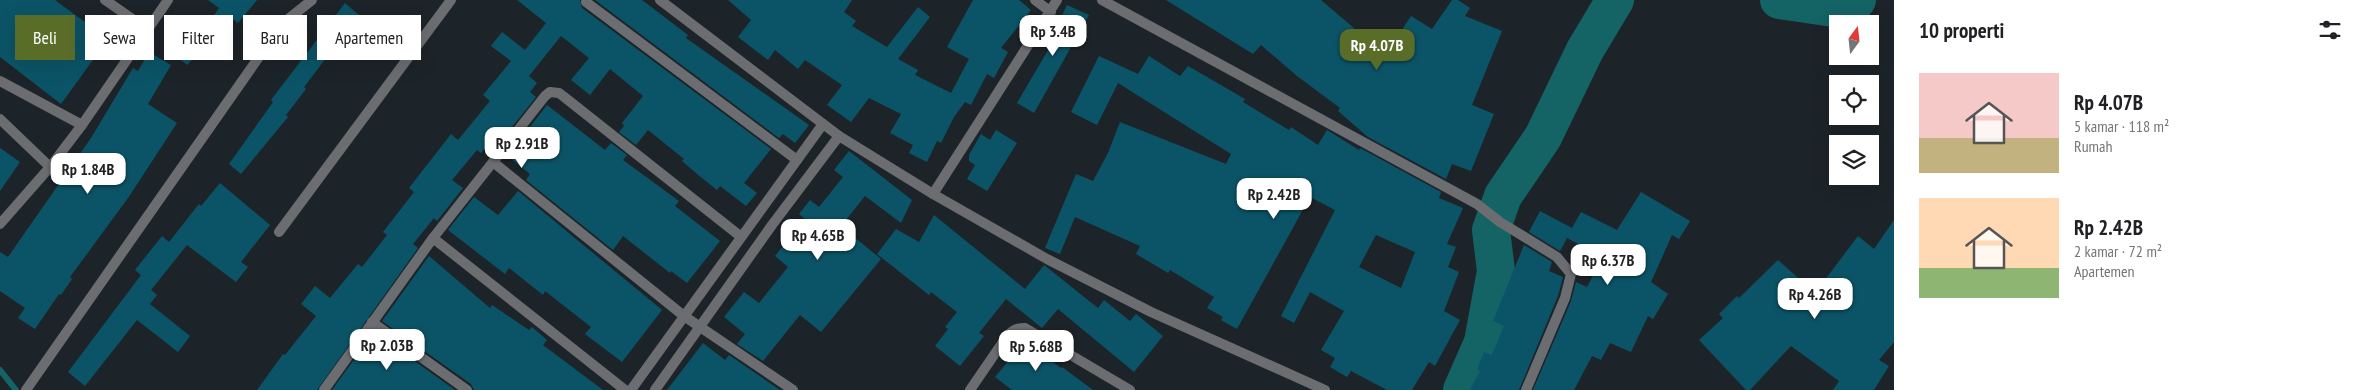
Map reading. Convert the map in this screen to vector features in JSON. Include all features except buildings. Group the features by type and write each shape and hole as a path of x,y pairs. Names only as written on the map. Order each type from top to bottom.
{"street":[{"path":"105,0 127,15"},
{"path":"154,19 168,0"},
{"path":"26,390 282,24 312,0"},
{"path":"279,232 451,0"},
{"path":"660,0 823,124 933,194 1048,259 1151,312 1325,390"},
{"path":"1035,0 1051,12"},
{"path":"933,194 1057,0"},
{"path":"1102,0 1477,204 1500,222 1557,257 1571,274 1565,298 1526,390"},
{"path":"586,2 797,160"},
{"path":"0,224 50,167 82,125 126,60"},
{"path":"0,81 82,125"},
{"path":"324,390 433,238 550,92 559,93 740,236"},
{"path":"0,120 50,167"},
{"path":"631,390 740,236 823,124"},
{"path":"655,390 772,225 840,136"},
{"path":"493,162 684,316 793,390"},
{"path":"433,238 625,390"},
{"path":"372,322 466,390"},
{"path":"970,390 1013,330 1025,328 1130,390"}],"waterway":[{"path":"1462,390 1483,342 1496,271 1491,230 1503,196 1543,137 1585,50 1615,0"},
{"path":"1779,0 1847,10 1857,0"},
{"path":"0,370 16,390"}]}
